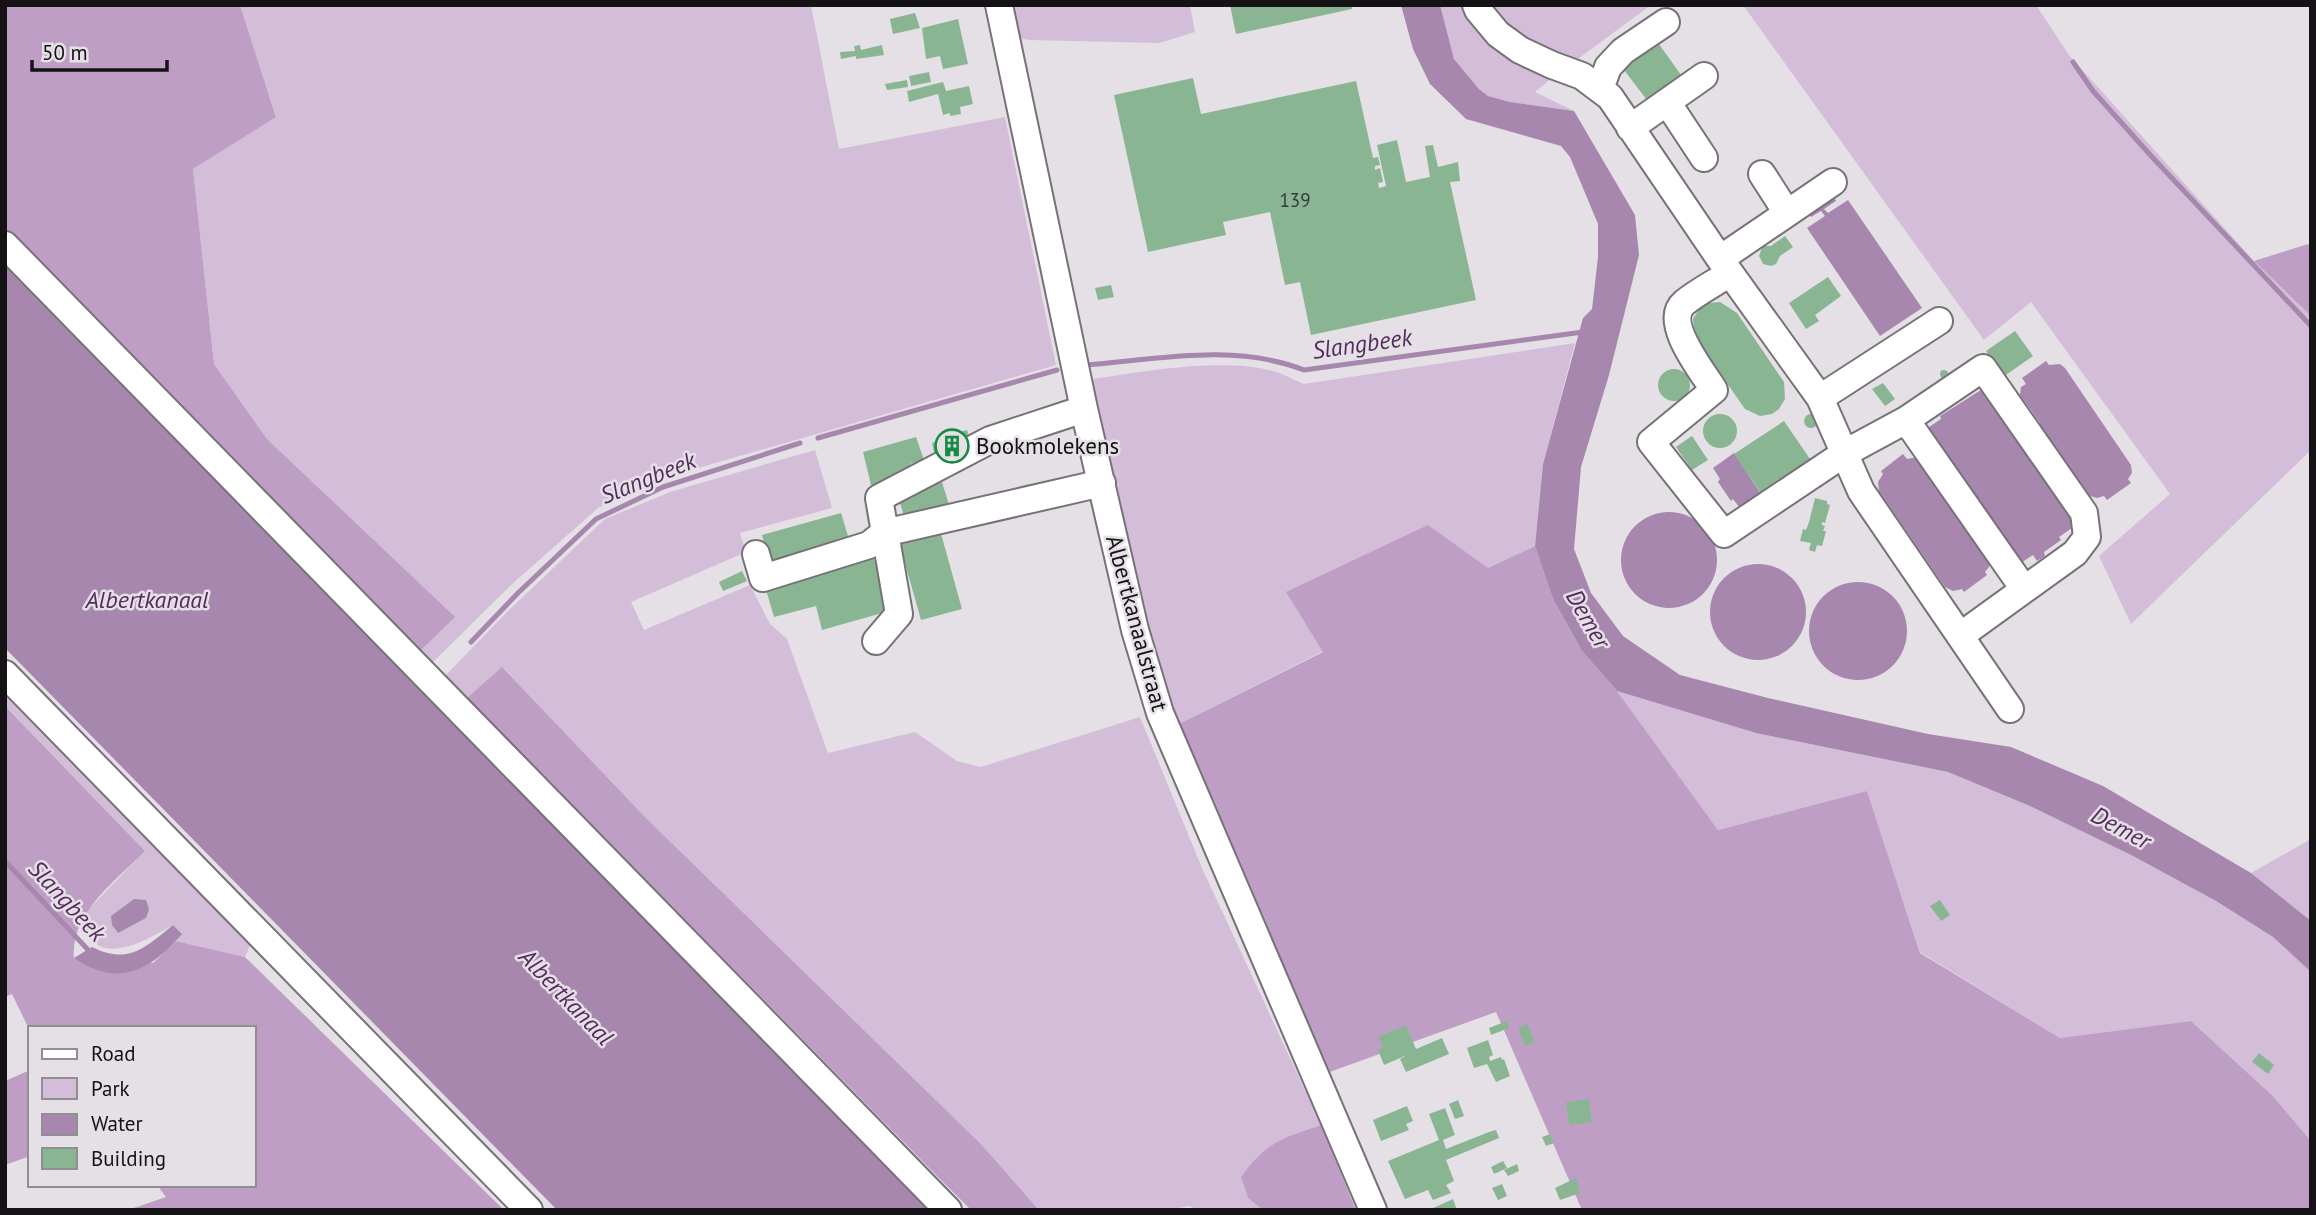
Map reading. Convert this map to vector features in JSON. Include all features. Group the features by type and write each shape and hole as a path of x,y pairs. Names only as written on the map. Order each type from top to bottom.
{"street":[{"name":"Albertkanaalstraat","path":"999,5 1084,409 1135,630 1160,713 1373,1210"},
{"path":"1476,5 1498,34 1520,50 1582,76 1609,97 1820,398 1861,491 2010,709"},
{"path":"1600,89 1608,67 1623,51 1666,22"},
{"path":"1630,128 1704,76"},
{"path":"1667,102 1704,158"},
{"path":"1762,174 1787,213"},
{"path":"1833,182 1787,213 1681,305 1677,319 1681,338 1714,390 1651,442 1724,534 1845,453 1906,420 1983,368 2084,513 2087,537 2075,553 1960,635"},
{"path":"5,245 948,1210"},
{"path":"1820,398 1939,321"},
{"path":"876,640 900,614 879,498 990,440 1084,409"},
{"path":"1906,420 2024,589"},
{"path":"756,554 763,578 869,545 884,533 1102,483"},
{"path":"5,674 529,1210"}],"green space":[{"path":"240,5 811,5 839,149 1005,117 1056,365 667,477 598,508 511,585 429,666 417,654 454,617 267,439 214,364 193,169 276,116"},
{"path":"1008,5 1190,5 1195,32 1159,43 1029,40 1015,37"},
{"path":"1440,5 1466,5 1491,39 1511,60 1553,77 1535,92 1574,111 1510,102 1488,96 1479,89 1454,59"},
{"path":"1487,5 1651,5 1571,64 1515,36"},
{"path":"1743,5 2036,5 2069,55 2254,261 2311,316 2311,450 2131,624 2099,556 2170,494 2031,302 1984,340"},
{"path":"1575,343 1543,464 1535,546 1488,568 1287,592 1323,651 1179,724 1132,588 1087,380 1130,373 1226,365 1273,371 1304,384"},
{"path":"815,450 832,508 740,533 746,552 631,602 644,630 750,585 770,624 787,639 828,753 915,732 957,761 981,767 1140,717 1202,868 1321,1125 1276,1143 1259,1156 1241,1177 1248,1198 1263,1210 1199,1210 1189,1206 1168,1210 1039,1210 981,1144 647,819 503,668 467,698 445,676 508,611 605,519 670,492"},
{"path":"5,686 253,938 245,957 176,941 181,933 173,925 154,936 117,949 96,944 87,932 85,913 145,851 5,706"},
{"path":"1617,691 1756,733 1948,772 2030,806 2133,856 2216,901 2273,937 2311,972 2311,1141 2273,1096 2191,1021 2060,1038 1920,952 1867,791 1718,830"},
{"path":"2311,839 2311,921 2251,873"}],"shaded area":[{"path":"5,5 240,5 276,117 193,169 214,364 267,439 455,617 417,654 5,228"},
{"path":"2308,244 2311,248 2311,316 2254,261"},
{"path":"1428,525 1488,568 1535,546 1553,599 1582,651 1617,691 1718,830 1867,791 1920,953 2060,1038 2191,1021 2273,1096 2311,1141 2311,1210 1582,1210 1496,1012 1324,1074 1179,724 1323,652 1286,592"},
{"path":"502,667 647,819 981,1144 1039,1210 971,1210 930,1169 467,698"},
{"path":"5,706 145,851 87,912 79,927 74,958 153,963 176,941 245,957 504,1210 128,1210 166,1197 158,1187 256,1187 256,1026 28,1027 12,994 5,997"},
{"path":"28,1071 28,1157 5,1165 5,1081"},
{"path":"1321,1125 1356,1210 1263,1210 1248,1198 1241,1177 1259,1156 1285,1138"}],"water":[{"name":"Demer","path":"1401,5 1440,5 1454,59 1488,96 1510,102 1574,111 1635,215 1639,255 1609,375 1581,467 1574,549 1591,593 1623,636 1680,675 1928,734 2011,747 2103,786 2251,873 2311,921 2311,972 2273,937 2216,901 2133,856 2030,806 1948,772 1756,733 1617,691 1582,651 1553,599 1535,546 1543,464 1583,318 1592,309 1598,257 1598,224 1570,157 1561,146 1466,119 1430,84 1413,49"},
{"path":"1833,196 1836,201 1824,209 1828,213 1848,200 1922,308 1880,336 1807,228 1825,216 1821,211 1811,217 1809,213"},
{"name":"Albertkanaal","path":"5,262 932,1210 557,1210 5,648"},
{"path":"2046,361 2049,365 2060,364 2065,368 2131,465 2132,473 2128,479 2131,483 2107,500 2104,496 2090,496 2062,456 2058,459 2036,427 2040,423 2020,395 2021,387 2026,384 2022,378"},
{"path":"1984,388 2078,524 2059,537 2061,540 2044,552 2045,556 2037,561 2033,555 2016,566 1923,431 1941,419 1940,416"},
{"path":"1734,453 1763,497 1742,511 1718,482 1720,479 1713,468"},
{"path":"1903,454 1907,459 1917,457 1991,561 1985,572 1987,575 1964,592 1962,589 1953,591 1945,587 1879,491 1878,482 1883,474 1881,471"},
{"path":"1669,512 1687,516 1703,526 1713,542 1717,560 1713,578 1703,594 1687,604 1669,608 1651,604 1635,594 1625,578 1621,560 1625,542 1635,526 1651,516"},
{"path":"1758,564 1776,567 1792,578 1803,594 1806,612 1803,630 1792,646 1776,657 1758,660 1740,657 1724,646 1713,630 1710,612 1713,594 1724,578 1740,567"},
{"path":"1858,582 1877,586 1893,596 1903,612 1907,631 1903,650 1893,666 1877,676 1858,680 1839,676 1823,666 1813,650 1809,631 1813,612 1823,596 1839,586"},
{"path":"134,899 146,900 149,909 146,918 118,933 112,925 111,916"},
{"path":"173,925 182,934 158,958 132,971 105,972 74,958 92,947 116,954 136,951 154,941"}],"building":[{"path":"1230,5 1352,5 1352,9 1236,34"},
{"path":"915,13 920,28 893,34 890,19"},
{"path":"958,19 968,64 943,69 940,56 926,59 922,28"},
{"path":"1656,40 1684,79 1650,104 1621,66"},
{"path":"860,45 861,50 882,45 884,55 841,59 840,52 855,51 854,46"},
{"path":"929,72 931,82 911,86 909,76"},
{"path":"1193,78 1201,114 1356,81 1373,158 1378,157 1380,165 1375,166 1375,170 1380,168 1383,182 1378,183 1379,188 1386,186 1377,145 1397,140 1406,182 1430,177 1425,146 1433,145 1438,167 1458,162 1460,181 1450,182 1476,300 1311,335 1300,282 1285,285 1270,212 1223,222 1226,235 1148,252 1114,95"},
{"path":"907,80 908,87 887,90 885,84"},
{"path":"943,82 946,91 969,86 973,104 960,107 961,114 950,116 950,113 943,115 938,94 909,102 907,91"},
{"path":"1785,236 1793,247 1780,256 1776,264 1763,264 1759,256 1762,248 1759,244 1762,242 1771,246"},
{"path":"1828,277 1841,296 1815,315 1819,321 1806,329 1789,303"},
{"path":"1111,285 1114,297 1098,300 1095,288"},
{"path":"1720,302 1737,313 1784,382 1785,399 1772,414 1760,416 1745,409 1695,337 1693,319 1699,309 1709,303"},
{"path":"2015,331 2033,356 2003,377 1986,351"},
{"path":"1674,369 1686,373 1690,385 1686,397 1674,401 1662,397 1658,385 1662,373"},
{"path":"1944,370 1948,374 1944,378 1940,374"},
{"path":"1883,383 1895,399 1885,406 1872,389"},
{"path":"1720,414 1732,419 1737,431 1732,443 1720,448 1708,443 1703,431 1708,419"},
{"path":"1811,414 1816,416 1816,426 1811,428 1806,426 1804,421 1806,416"},
{"path":"1784,421 1812,462 1763,496 1734,454"},
{"name":"Bookmolekens","path":"955,430 956,433 967,430 973,448 936,461 932,443 944,439 942,434"},
{"path":"1692,436 1708,460 1692,470 1676,447"},
{"path":"916,437 924,460 910,464 913,473 871,485 863,452"},
{"path":"942,482 949,505 905,520 898,496"},
{"path":"1815,498 1827,501 1830,505 1825,523 1822,522 1825,526 1823,531 1826,531 1822,546 1817,545 1815,552 1809,550 1811,543 1800,541 1803,529 1806,530 1809,522"},
{"path":"841,513 851,546 771,569 762,535"},
{"path":"940,530 962,609 921,620 899,542"},
{"path":"872,552 889,611 822,630 816,606 774,617 764,583"},
{"path":"742,571 747,581 723,591 719,582"},
{"path":"1940,900 1950,915 1941,921 1930,906"},
{"path":"1507,1021 1509,1028 1491,1035 1489,1028"},
{"path":"1527,1024 1535,1042 1525,1046 1518,1028"},
{"path":"1406,1025 1416,1049 1442,1038 1449,1054 1406,1072 1400,1059 1407,1055 1384,1065 1378,1050 1383,1048 1378,1037"},
{"path":"1488,1040 1493,1055 1489,1057 1490,1061 1501,1057 1504,1059 1510,1076 1496,1082 1487,1064 1474,1068 1467,1048"},
{"path":"2259,1053 2274,1065 2268,1074 2252,1062"},
{"path":"1589,1099 1592,1122 1569,1125 1566,1102"},
{"path":"1458,1100 1464,1116 1455,1119 1449,1104"},
{"path":"1407,1106 1413,1121 1406,1124 1409,1130 1381,1141 1373,1120"},
{"path":"1445,1108 1455,1135 1443,1140 1446,1149 1496,1130 1499,1138 1446,1160 1454,1181 1446,1185 1451,1193 1433,1200 1428,1190 1405,1199 1388,1161 1439,1140 1429,1114"},
{"path":"1550,1134 1554,1143 1546,1146 1542,1137"},
{"path":"1503,1161 1507,1168 1494,1174 1491,1167"},
{"path":"1517,1164 1519,1171 1508,1176 1504,1170"},
{"path":"1576,1178 1580,1193 1560,1200 1555,1188"},
{"path":"1502,1184 1507,1196 1498,1200 1492,1188"},
{"path":"1453,1199 1457,1210 1429,1210"}],"waterway":[{"path":"2073,62 2093,91 2153,158 2311,326"},
{"name":"Slangbeek","path":"1087,365 1224,355 1278,362 1304,370 1583,332"},
{"name":"Slangbeek","path":"818,438 1057,370"},
{"name":"Slangbeek","path":"471,642 596,519 663,487 800,443"},
{"name":"Slangbeek","path":"5,861 91,953"}],"place":[{"name":"Bookmolekens","path":"952,446"}]}
